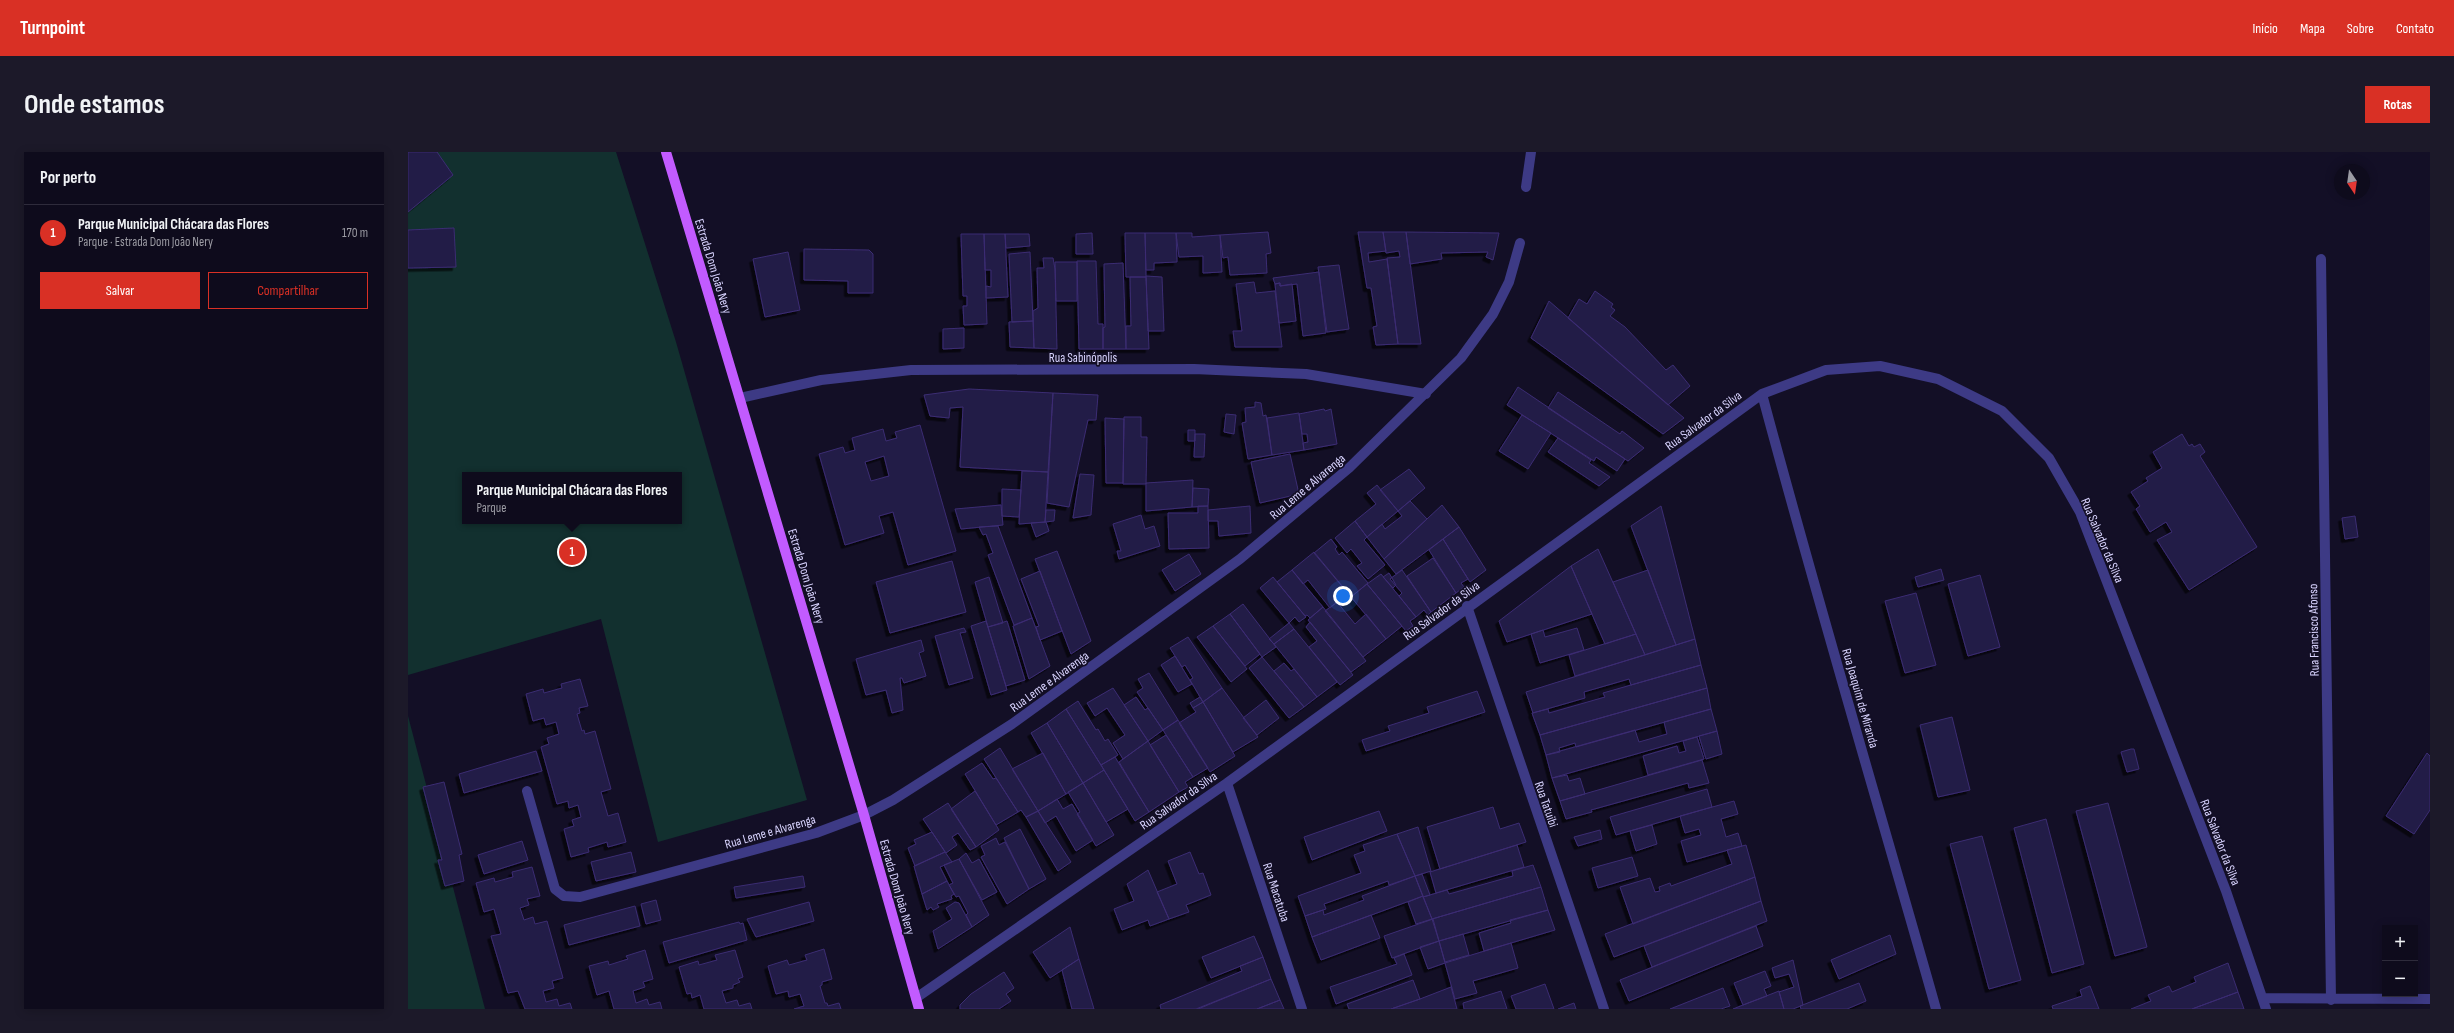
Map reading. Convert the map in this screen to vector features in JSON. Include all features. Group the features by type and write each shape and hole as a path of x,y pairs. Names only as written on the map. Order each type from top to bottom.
{"main road":[{"name":"Estrada Dom João Nery","path":"666,152 864,814 919,1009"}],"street":[{"path":"1526,187 1531,152"},
{"name":"Rua Leme e Alvarenga","path":"527,790 554,889 564,896 580,898 816,833 864,814 893,800 1012,724 1240,559 1350,468 1461,358 1493,314 1509,282 1520,243"},
{"name":"Rua Francisco Afonso","path":"2321,259 2331,1000"},
{"name":"Rua Salvador da Silva","path":"916,998 1226,783 1762,394 1826,370 1880,366 1938,379 2002,411 2049,458 2080,512 2226,891 2264,998 2266,1009"},
{"name":"Rua Sabinópolis","path":"740,398 821,380 919,370 1194,369 1306,374 1426,394"},
{"name":"Rua Joaquim de Miranda","path":"1762,394 1804,549 1872,781 1936,1009"},
{"name":"Rua Tatuibi","path":"1468,606 1604,1009"},
{"name":"Rua Macatuba","path":"1226,783 1302,1009"},
{"path":"2264,998 2331,1000 2430,999"}],"green space":[{"path":"408,152 616,152 676,342 807,800 658,842 601,619 408,675"},
{"path":"408,716 485,1009 408,1009"}],"building":[{"path":"408,152 437,152 453,175 408,212"},
{"path":"454,228 456,267 408,268 408,230"},
{"path":"1268,232 1271,253 1266,254 1267,273 1230,275 1228,257 1223,258 1220,235"},
{"path":"1358,232 1383,232 1386,251 1368,253 1369,262 1387,259 1398,344 1376,345 1373,327 1377,326 1371,288 1367,288"},
{"path":"1383,232 1406,232 1421,344 1398,344 1387,258 1400,257 1399,251 1386,253"},
{"path":"1406,232 1499,233 1493,260 1486,257 1488,252 1441,253 1442,259 1410,264"},
{"path":"1092,233 1093,254 1076,254 1076,234"},
{"path":"1125,233 1145,233 1146,277 1126,277"},
{"path":"1145,233 1176,233 1177,262 1154,263 1154,270 1146,270"},
{"path":"1176,233 1192,233 1192,237 1220,235 1222,272 1203,273 1203,256 1179,257"},
{"path":"961,234 984,234 987,324 964,325 963,306 967,306 967,296 963,296"},
{"path":"984,234 1005,234 1008,297 986,298 986,286 991,287 991,270 985,270"},
{"path":"1005,234 1029,234 1030,246 1006,248"},
{"path":"804,249 869,250 873,254 873,293 848,293 848,281 804,280"},
{"path":"788,252 800,310 765,317 753,259"},
{"path":"1030,252 1033,321 1012,322 1009,254"},
{"path":"1043,258 1053,258 1055,269 1057,349 1034,348 1033,311 1038,308 1037,268 1044,268"},
{"path":"1077,261 1096,261 1098,324 1103,324 1103,349 1079,349"},
{"path":"1055,262 1077,262 1077,301 1056,301"},
{"path":"1123,263 1126,349 1103,349 1103,328 1105,327 1104,264"},
{"path":"1339,265 1349,329 1327,332 1318,267"},
{"path":"1319,272 1326,333 1303,336 1297,284 1280,286 1280,283 1275,284 1273,278"},
{"path":"1146,276 1162,277 1164,331 1148,331"},
{"path":"1130,277 1146,277 1149,349 1126,349 1126,326 1131,326"},
{"path":"1254,282 1256,293 1275,291 1282,347 1235,347 1233,331 1242,331 1236,284"},
{"path":"1280,283 1280,286 1292,284 1296,321 1279,323 1275,284"},
{"path":"1595,291 1613,304 1611,307 1615,310 1610,316 1625,327 1666,370 1673,365 1690,386 1668,405 1568,318 1579,299 1587,304"},
{"path":"1549,301 1684,418 1663,434 1531,338"},
{"path":"1033,321 1034,348 1010,347 1009,322"},
{"path":"964,328 964,348 943,349 943,329"},
{"path":"1518,387 1625,459 1617,471 1596,457 1594,461 1507,405"},
{"path":"969,389 1053,393 1048,472 960,467 963,407 950,408 949,418 930,416 924,395"},
{"path":"1558,392 1620,434 1622,431 1644,448 1628,461 1548,408"},
{"path":"1053,393 1098,395 1096,420 1088,420 1069,507 1047,503"},
{"path":"1255,402 1261,403 1263,416 1266,415 1272,455 1248,459 1242,423 1246,422 1245,408 1255,407"},
{"path":"1324,409 1325,411 1331,409 1337,444 1304,450 1303,443 1308,442 1307,434 1302,434 1299,414"},
{"path":"1299,413 1304,450 1272,455 1267,418"},
{"path":"1226,414 1236,415 1234,434 1224,432"},
{"path":"1522,415 1551,433 1528,469 1499,451"},
{"path":"1124,417 1141,417 1141,437 1147,437 1146,484 1123,484"},
{"path":"1105,418 1124,419 1123,483 1106,483"},
{"path":"920,425 956,551 908,565 893,512 879,516 884,533 845,545 819,454 843,447 845,453 855,450 852,438 883,429 886,441 897,438 895,432","holes":["884,456 889,476 871,481 865,462"]},
{"path":"1188,430 1195,430 1195,441 1188,441"},
{"path":"1195,434 1205,434 1204,457 1194,457"},
{"path":"2182,434 2189,446 2192,444 2194,447 2200,444 2205,452 2200,456 2257,547 2189,590 2157,540 2172,532 2166,522 2150,532 2136,509 2140,506 2131,492 2148,481 2146,478 2162,468 2153,452"},
{"path":"1558,438 1591,460 1589,463 1610,477 1599,486 1548,452"},
{"path":"1290,454 1299,494 1260,503 1251,462"},
{"path":"1409,469 1425,488 1398,511 1380,490"},
{"path":"1022,471 1048,472 1045,522 1019,524"},
{"path":"1080,474 1094,475 1091,515 1073,518"},
{"path":"1193,480 1192,507 1146,511 1146,483"},
{"path":"1377,485 1398,511 1367,537 1355,521 1376,504 1367,493"},
{"path":"1193,488 1209,489 1208,506 1192,507"},
{"path":"1002,489 1021,490 1019,517 1002,516"},
{"path":"1410,501 1427,519 1384,559 1367,537 1382,524 1385,529 1402,516 1398,511"},
{"path":"1001,505 1003,525 961,529 955,509"},
{"path":"1442,505 1459,527 1396,574 1384,559"},
{"path":"1198,506 1208,506 1209,548 1169,549 1168,513 1198,513"},
{"path":"1250,506 1251,533 1219,536 1218,521 1208,521 1208,510"},
{"path":"1661,506 1695,639 1676,645 1631,526"},
{"path":"1046,510 1055,510 1054,521 1045,522"},
{"path":"1141,515 1145,529 1154,526 1160,546 1119,559 1117,551 1121,551 1113,524"},
{"path":"2355,516 2358,537 2345,539 2342,518"},
{"path":"1355,521 1367,537 1364,540 1385,565 1368,579 1357,566 1362,563 1351,549 1347,553 1335,538"},
{"path":"1046,522 1049,531 1036,537 1031,523"},
{"path":"998,526 1032,618 1014,625 988,555 993,553 986,534 983,535 979,527"},
{"path":"1459,527 1486,570 1470,582 1443,539"},
{"path":"1331,539 1337,547 1335,549 1339,555 1342,552 1368,583 1351,597 1314,553"},
{"path":"1443,539 1468,579 1461,583 1464,587 1456,593 1429,550"},
{"path":"1598,549 1636,634 1605,644 1571,566"},
{"path":"1057,551 1091,641 1071,654 1035,559"},
{"path":"1314,552 1348,593 1330,608 1308,580 1303,584 1292,570"},
{"path":"1189,554 1201,574 1175,591 1162,570"},
{"path":"1433,558 1456,593 1431,612 1407,576"},
{"path":"952,561 966,612 890,633 876,582"},
{"path":"1571,566 1592,614 1507,642 1499,621"},
{"path":"1941,569 1944,580 1918,587 1915,577"},
{"path":"1292,570 1323,607 1310,618 1307,615 1305,616 1277,582"},
{"path":"1402,570 1431,612 1428,615 1424,610 1416,617 1399,596 1402,593 1390,579"},
{"path":"1648,570 1676,645 1645,655 1613,582"},
{"path":"1040,571 1062,631 1040,640 1036,627 1039,626 1021,579"},
{"path":"1389,573 1396,585 1393,588 1383,577"},
{"path":"1381,574 1416,617 1410,621 1413,626 1406,631 1367,584"},
{"path":"1980,575 2000,647 1968,656 1948,584"},
{"path":"989,577 1003,623 988,627 975,582"},
{"path":"1273,577 1306,617 1299,622 1295,617 1289,623 1260,588"},
{"path":"1367,584 1402,626 1386,639 1351,597"},
{"path":"1916,593 1936,665 1905,673 1885,601"},
{"path":"1337,602 1355,624 1366,614 1386,639 1363,657 1325,611"},
{"path":"1243,604 1276,647 1262,657 1230,614"},
{"path":"1323,607 1366,661 1351,672 1308,620"},
{"path":"1230,614 1260,654 1245,666 1213,626"},
{"path":"1032,618 1050,666 1029,679 1013,626"},
{"path":"986,621 1007,690 991,695 971,626"},
{"path":"1007,621 1025,680 1006,686 988,627"},
{"path":"1310,622 1353,675 1340,685 1309,647 1317,641 1306,627"},
{"path":"1289,623 1294,629 1274,644 1269,639"},
{"path":"1213,626 1247,669 1231,682 1197,637"},
{"path":"964,628 966,632 960,633 973,678 949,685 935,636"},
{"path":"1577,628 1584,650 1540,663 1531,634 1543,630 1545,637"},
{"path":"1294,629 1337,682 1317,697 1274,644"},
{"path":"1636,634 1645,655 1575,676 1569,655"},
{"path":"1188,637 1222,688 1203,702 1190,680 1193,678 1185,665 1182,667 1170,648"},
{"path":"1695,639 1701,665 1631,685 1629,679 1584,692 1585,698 1533,713 1526,692"},
{"path":"921,640 924,651 919,653 926,676 904,683 902,678 900,678 903,710 892,713 886,690 866,695 856,659"},
{"path":"1175,656 1192,684 1178,692 1161,665"},
{"path":"1262,657 1304,707 1289,718 1249,668"},
{"path":"1284,663 1291,671 1294,669 1317,697 1304,707 1274,671"},
{"path":"1701,665 1707,688 1540,735 1532,713 1548,709 1549,713 1605,697 1603,693"},
{"path":"1149,673 1178,720 1163,730 1137,692 1143,688 1138,679"},
{"path":"580,679 588,706 579,708 580,713 577,714 582,731 584,730 585,734 595,731 611,789 601,792 608,816 618,813 626,842 608,847 607,842 588,848 589,852 571,857 564,829 574,826 572,820 581,817 578,805 569,808 568,801 557,804 541,747 549,744 547,738 559,734 556,722 546,725 544,718 533,721 526,694 543,689 544,693 562,688 561,684"},
{"path":"1113,688 1148,741 1123,759 1113,743 1125,735 1107,708 1095,716 1087,703"},
{"path":"1222,688 1258,737 1233,752 1203,702"},
{"path":"1707,688 1711,709 1576,747 1575,743 1559,748 1560,752 1546,755 1540,735"},
{"path":"1477,691 1485,712 1366,751 1362,740 1390,731 1388,726 1429,713 1427,707"},
{"path":"1136,697 1145,710 1148,708 1163,730 1148,741 1124,705"},
{"path":"1200,697 1203,702 1193,708 1190,703"},
{"path":"1266,700 1279,718 1257,735 1243,718"},
{"path":"1078,701 1096,730 1098,729 1105,741 1108,739 1118,755 1101,765 1066,709"},
{"path":"1203,702 1235,756 1210,772 1179,723 1196,712 1193,708"},
{"path":"1066,709 1104,770 1083,783 1047,723"},
{"path":"1711,709 1717,731 1552,778 1546,755 1635,730 1639,742 1667,734 1664,722"},
{"path":"1952,717 1970,790 1938,797 1920,725"},
{"path":"1178,720 1208,768 1193,777 1163,730"},
{"path":"1047,723 1083,783 1066,794 1031,733"},
{"path":"1717,731 1722,754 1706,759 1699,736"},
{"path":"1166,735 1193,777 1185,782 1188,787 1179,792 1150,745"},
{"path":"1697,737 1704,759 1648,775 1643,756 1677,746 1679,753 1686,751 1683,741"},
{"path":"1148,741 1179,792 1149,812 1119,762"},
{"path":"1000,748 1038,811 1026,817 1021,810 1018,812 984,759"},
{"path":"2134,749 2139,769 2127,772 2121,752"},
{"path":"536,751 542,771 464,793 459,774"},
{"path":"1043,753 1066,794 1038,811 1012,769"},
{"path":"2427,753 2430,756 2430,810 2414,834 2386,816"},
{"path":"1115,757 1149,812 1135,821 1101,765"},
{"path":"1702,760 1709,783 1689,788 1688,783 1591,810 1592,812 1566,819 1560,801"},
{"path":"982,763 993,779 996,778 1018,812 996,825 965,774"},
{"path":"1104,770 1128,809 1106,822 1083,783"},
{"path":"1567,775 1569,781 1580,778 1585,794 1560,801 1552,778"},
{"path":"444,782 462,854 459,855 464,881 445,886 438,860 442,860 423,787"},
{"path":"1083,783 1114,835 1096,846 1077,814 1080,812 1068,792"},
{"path":"1707,789 1712,807 1616,835 1610,817"},
{"path":"975,791 999,830 976,847 951,809"},
{"path":"1057,799 1063,809 1072,804 1093,840 1076,851 1056,816 1045,823 1038,811"},
{"path":"1734,801 1738,814 1721,819 1726,837 1738,833 1742,846 1687,862 1681,841 1701,835 1699,829 1685,833 1680,816"},
{"path":"948,803 976,847 970,850 958,833 952,837 957,845 946,853 923,819"},
{"path":"2108,803 2147,947 2115,956 2076,811"},
{"path":"1493,807 1500,829 1519,823 1526,842 1440,869 1427,827"},
{"path":"1038,811 1071,862 1058,871 1026,817"},
{"path":"1379,811 1387,831 1312,860 1304,837"},
{"path":"2046,819 2084,964 2052,973 2014,828"},
{"path":"1652,825 1657,844 1636,851 1630,831"},
{"path":"1418,827 1431,871 1415,876 1397,834"},
{"path":"1020,829 1046,879 1029,889 1004,838"},
{"path":"1600,830 1602,839 1578,846 1574,837"},
{"path":"932,832 945,852 915,866 908,848 916,844 914,840"},
{"path":"1397,834 1415,876 1389,885 1388,881 1324,904 1326,909 1305,916 1298,896 1361,873 1354,855 1365,851 1363,845"},
{"path":"1982,836 2021,980 1989,989 1950,844"},
{"path":"996,838 999,845 1005,842 1029,889 1007,904 981,857 985,855 981,846"},
{"path":"522,841 528,860 484,874 478,855"},
{"path":"1517,845 1524,867 1436,893 1430,872"},
{"path":"1746,845 1755,877 1633,924 1620,887 1650,878 1655,892 1660,891 1659,887 1670,883 1671,886 1732,864 1727,850"},
{"path":"631,852 636,872 596,881 591,862"},
{"path":"945,852 952,862 940,867 947,881 922,894 914,866"},
{"path":"1190,852 1199,874 1203,873 1211,895 1186,905 1189,912 1169,919 1157,892 1177,884 1168,861"},
{"path":"966,853 972,863 979,859 997,892 982,900 959,859"},
{"path":"1632,857 1638,876 1598,888 1592,868"},
{"path":"959,859 989,915 972,927 966,915 968,913 959,896 956,897 949,885 953,883 944,865"},
{"path":"1533,865 1541,887 1432,919 1423,897 1447,890 1449,894 1513,876 1512,871"},
{"path":"532,867 540,896 527,899 529,905 520,908 524,920 533,917 535,924 547,921 563,978 552,981 554,988 543,991 546,1002 557,999 559,1006 570,1003 572,1009 525,1009 518,991 508,993 491,936 501,934 494,909 484,912 476,883 494,878 495,882 513,877 512,872"},
{"path":"1148,870 1169,919 1150,926 1148,920 1122,930 1114,909 1134,901 1127,884"},
{"path":"1422,874 1430,895 1423,897 1415,876"},
{"path":"803,876 805,887 736,898 734,887"},
{"path":"1415,876 1423,896 1312,937 1305,916 1323,910 1324,915 1364,900 1362,896"},
{"path":"1755,877 1761,901 1614,957 1605,934"},
{"path":"947,881 954,894 951,896 952,899 937,904 939,907 933,910 931,907 927,910 922,894"},
{"path":"1541,887 1548,910 1439,941 1432,919"},
{"path":"1423,896 1432,919 1416,924 1408,902"},
{"path":"656,900 661,920 646,924 641,904"},
{"path":"1761,901 1767,921 1652,967 1644,946"},
{"path":"809,902 814,921 756,937 747,919"},
{"path":"955,902 959,903 972,927 938,949 933,931 952,919 946,908"},
{"path":"635,906 640,926 569,945 564,925"},
{"path":"1548,910 1555,930 1484,951 1479,933 1511,923 1510,920"},
{"path":"1371,915 1380,938 1321,960 1312,937"},
{"path":"1433,919 1439,941 1392,958 1384,936"},
{"path":"739,922 740,924 743,923 747,940 669,963 663,942"},
{"path":"1756,926 1763,946 1629,1001 1620,980"},
{"path":"1070,927 1079,959 1050,978 1033,952"},
{"path":"1463,934 1469,955 1445,962 1439,941"},
{"path":"1890,935 1896,954 1839,979 1831,960"},
{"path":"1254,936 1263,957 1211,978 1202,957"},
{"path":"1439,941 1445,963 1428,969 1420,947"},
{"path":"1511,943 1518,968 1473,981 1477,993 1455,999 1445,963"},
{"path":"824,949 832,979 822,982 822,985 820,986 825,1003 827,1003 828,1006 839,1003 841,1009 794,1009 804,1006 800,994 789,997 788,991 776,994 768,966 787,960 789,965 807,960 805,955"},
{"path":"645,950 653,979 643,982 645,987 633,991 636,1003 647,999 649,1005 660,1002 662,1009 614,1009 609,991 597,995 589,966 608,961 609,965 628,959 626,956"},
{"path":"735,950 743,977 738,979 740,982 733,985 733,988 722,991 726,1003 737,1000 739,1006 750,1003 752,1009 704,1009 700,995 692,998 691,993 687,994 679,967 698,961 699,965 717,960 715,955"},
{"path":"1404,954 1412,975 1336,1004 1330,987 1397,964 1394,958"},
{"path":"1263,957 1271,979 1196,1009 1161,1009 1160,1005 1242,971 1240,966"},
{"path":"1079,959 1094,1009 1072,1009 1062,970"},
{"path":"1793,960 1803,1005 1793,1009 1784,1009 1779,992 1794,987 1789,974 1775,978 1772,968"},
{"path":"2228,963 2238,992 2192,1009 2131,1009 2151,1001 2148,995 2169,986 2172,992 2196,982 2194,977"},
{"path":"1765,971 1771,986 1764,989 1767,996 1743,1005 1734,983"},
{"path":"1004,972 1014,988 1006,994 1011,1001 999,1009 960,1009 960,1005 971,994"},
{"path":"1271,979 1280,1000 1257,1009 1198,1009"},
{"path":"1413,980 1420,999 1391,1009 1349,1009 1347,1004"},
{"path":"1859,983 1866,1001 1847,1009 1801,1009 1800,1006"},
{"path":"1545,984 1554,1009 1516,1009 1511,996"},
{"path":"2090,986 2099,1009 2053,1009 2052,1006 2082,996 2080,990"},
{"path":"1451,987 1457,1009 1391,1009 1420,999"},
{"path":"1723,988 1730,1006 1721,1009 1670,1009"},
{"path":"1501,991 1507,1009 1464,1009 1463,1003"},
{"path":"1779,991 1784,1009 1733,1009 1743,1005"},
{"path":"2238,992 2244,1009 2192,1009"},
{"path":"1280,1000 1284,1009 1257,1009"},
{"path":"1574,1003 1576,1009 1558,1009"}],"place":[{"name":"Parque Municipal Chácara das Flores","path":"572,552"}]}
